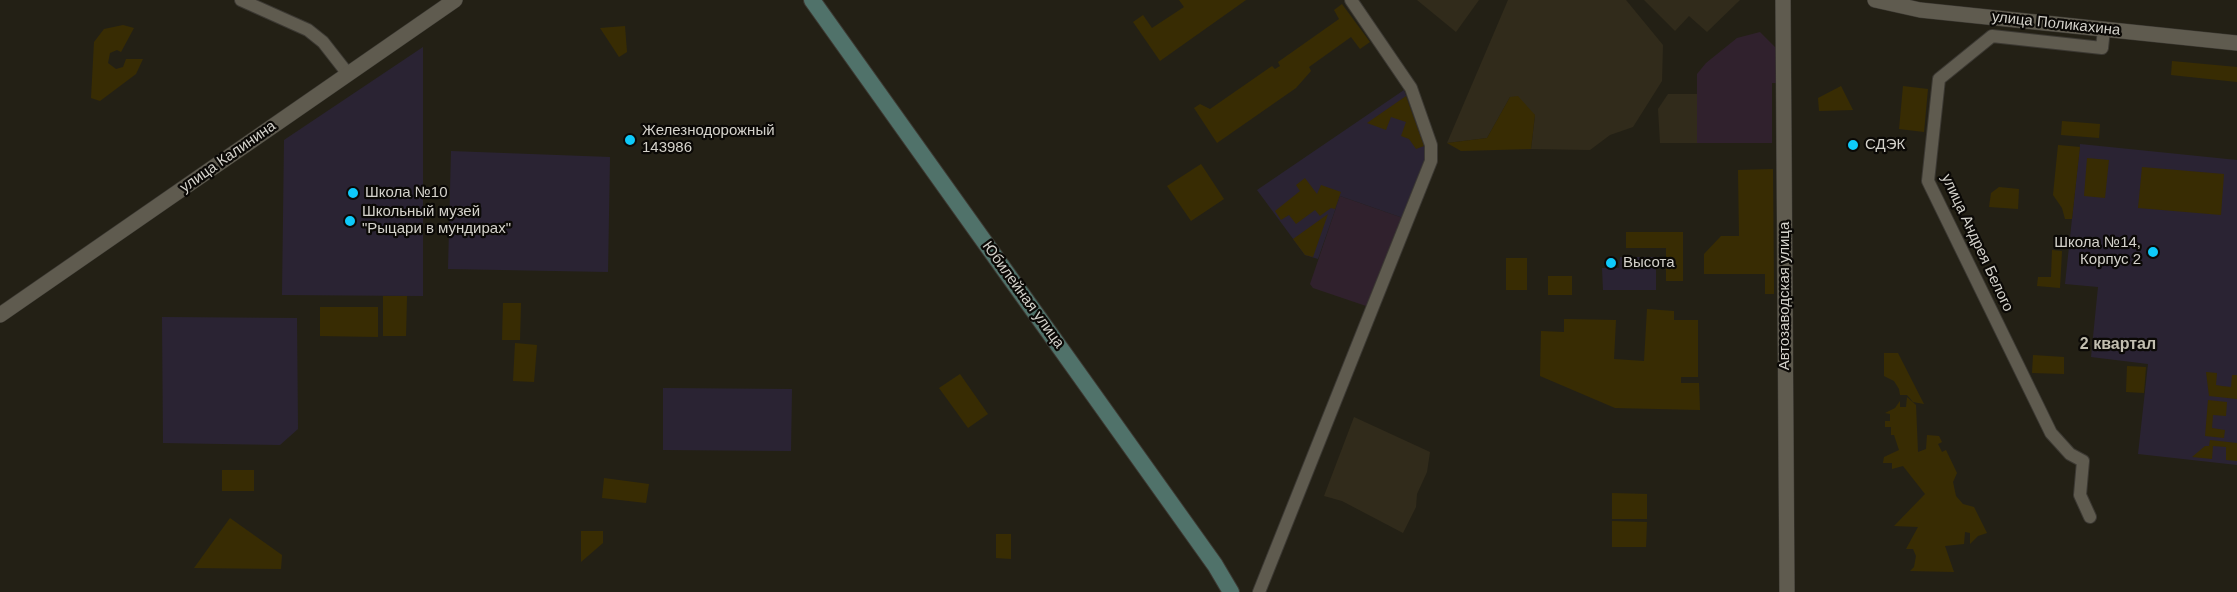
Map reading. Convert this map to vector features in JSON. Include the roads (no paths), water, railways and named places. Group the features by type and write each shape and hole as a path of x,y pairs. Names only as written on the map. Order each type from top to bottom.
{"main road":[{"name":"Юбилейная улица","path":"812,0 1215,565 1231,592"}],"street":[{"path":"241,0 308,30 323,42 348,74"},
{"name":"улица Калинина","path":"0,315 455,0"},
{"path":"1259,592 1431,160 1431,145 1411,88 1352,0"},
{"name":"Автозаводская улица","path":"1783,0 1787,592"},
{"name":"улица Поликахина","path":"1875,0 1920,10 2237,43"},
{"name":"улица Андрея Белого","path":"2090,517 2080,495 2083,461 2074,458 2051,434 1929,181 1939,79 1992,36 2102,48 2104,29"}],"place":[{"name":"Железнодорожный 143986","path":"630,140"},
{"name":"СДЭК","path":"1853,145"},
{"name":"Школа №10","path":"353,193"},
{"name":"Школьный музей \"Рыцари в мундирах\"","path":"350,221"},
{"name":"Школа №14, Корпус 2","path":"2153,252"},
{"name":"Высота","path":"1611,263"}],"district":[{"name":"2 квартал","path":"2118,345"}]}
